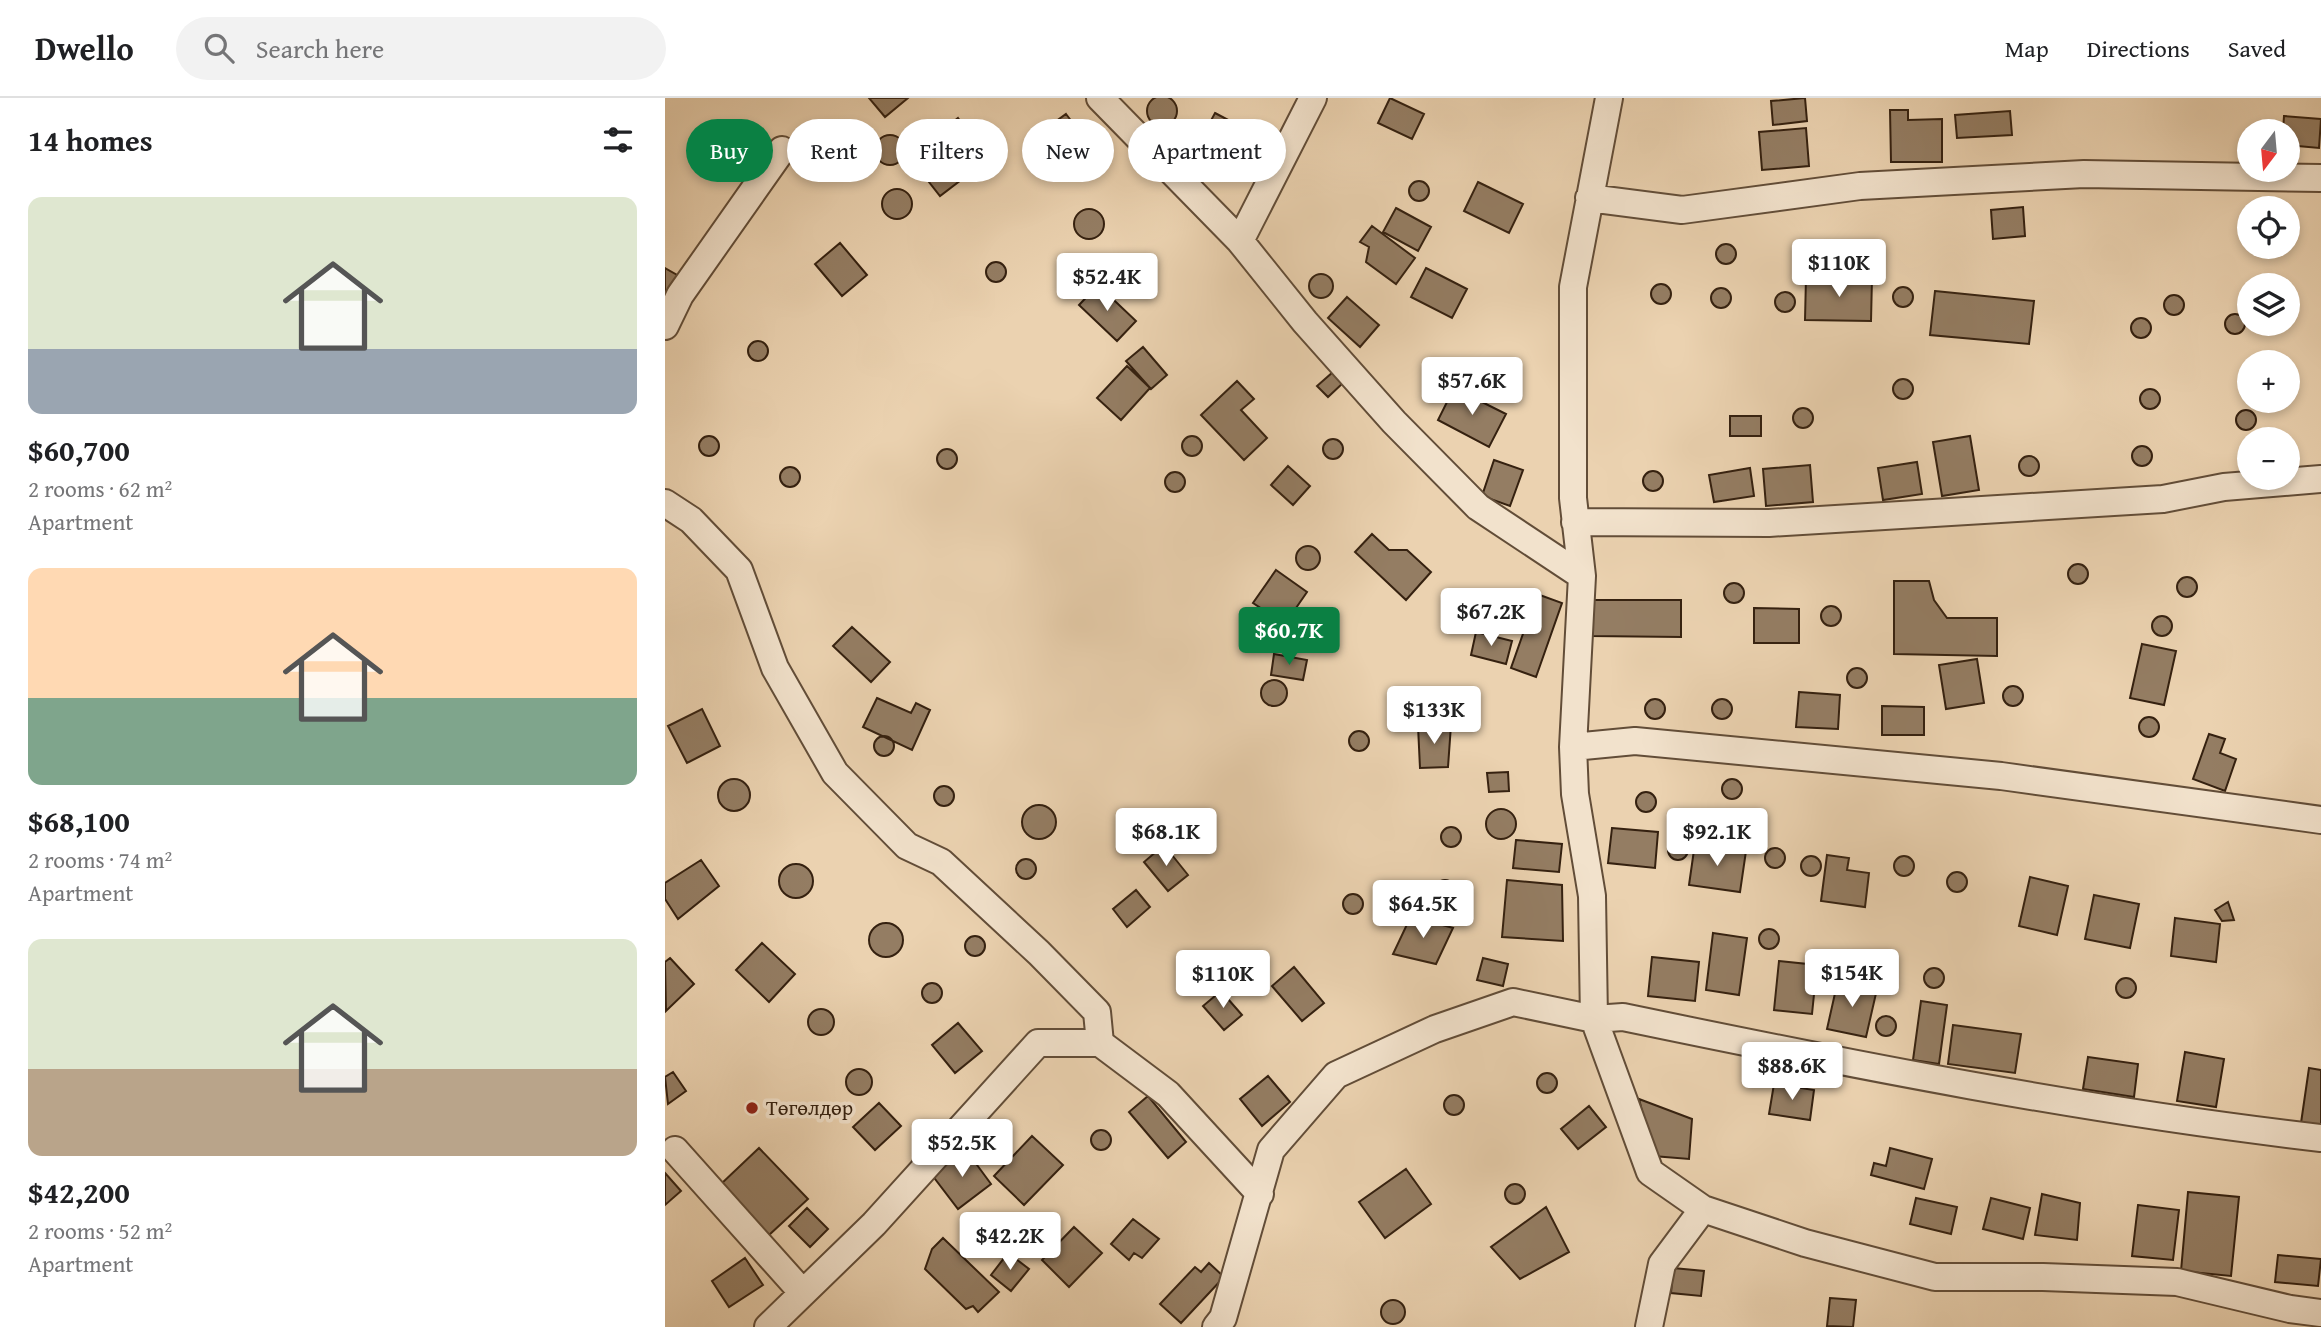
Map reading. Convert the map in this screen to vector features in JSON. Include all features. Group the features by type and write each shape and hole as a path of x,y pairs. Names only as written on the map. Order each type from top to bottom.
{"street":[{"path":"1100,98 1240,241 1314,332 1394,422 1478,507 1582,576"},
{"path":"1240,241 1313,98"},
{"path":"1609,98 1573,287 1573,498 1582,576 1573,747 1575,794 1592,895 1594,1020 1650,1172 1703,1209 1805,1243 1935,1277 2043,1277 2177,1282 2290,1309 2321,1313"},
{"path":"665,326 680,295 782,150"},
{"path":"1590,198 1682,210 1860,186 2084,174 2321,178"},
{"path":"1576,522 1782,522 2162,499 2224,487 2321,478"},
{"path":"665,503 691,520 739,570 775,668 835,773 907,846 941,862 1097,1012 1100,1043"},
{"path":"1573,747 1635,741 2001,776 2321,820"},
{"path":"1216,1327 1223,1318 1271,1150 1336,1075 1435,1029 1513,1002 1594,1020 1623,1017 1857,1066 2196,1124 2321,1138"},
{"path":"768,1327 874,1224 1038,1043 1100,1043 1168,1094 1260,1194"},
{"path":"675,1150 803,1293"},
{"path":"1649,1327 1662,1264 1703,1209"}],"building":[{"path":"1156,97 1168,97 1176,105 1174,119 1148,117 1148,105"},
{"path":"869,98 908,98 885,117"},
{"path":"1390,98 1424,114 1412,139 1378,123"},
{"path":"1805,98 1807,121 1773,125 1771,101"},
{"path":"1890,110 1908,110 1908,120 1942,119 1942,162 1891,162"},
{"path":"2010,111 2012,135 1957,138 1955,115"},
{"path":"1215,113 1226,119 1212,119"},
{"path":"2284,116 2321,119 2319,148 2300,146 2300,119 2284,119"},
{"path":"1806,128 1809,166 1762,170 1759,132"},
{"path":"896,136 896,164 890,165 882,163 882,137"},
{"path":"1419,181 1426,184 1429,191 1426,198 1419,201 1412,198 1409,191 1412,184"},
{"path":"929,182 958,182 940,196"},
{"path":"1478,182 1523,204 1509,233 1464,211"},
{"path":"897,189 908,193 912,204 908,215 897,219 886,215 882,204 886,193"},
{"path":"2023,207 2025,236 1993,239 1991,210"},
{"path":"1396,208 1431,227 1418,251 1383,232"},
{"path":"1089,209 1100,213 1104,224 1100,235 1089,239 1078,235 1074,224 1078,213"},
{"path":"1372,226 1415,258 1396,284 1366,262 1369,247 1360,242"},
{"path":"840,243 867,275 842,296 815,264"},
{"path":"1726,244 1733,247 1736,254 1733,261 1726,264 1719,261 1716,254 1719,247"},
{"path":"996,262 1003,265 1006,272 1003,279 996,282 989,279 986,272 989,265"},
{"path":"665,268 679,276 665,298"},
{"path":"1426,268 1467,289 1452,318 1411,297"},
{"path":"1321,274 1330,277 1333,286 1330,295 1321,298 1312,295 1309,286 1312,277"},
{"path":"1806,277 1872,278 1871,321 1805,320"},
{"path":"1661,284 1668,287 1671,294 1668,301 1661,304 1654,301 1651,294 1654,287"},
{"path":"1098,285 1136,321 1117,341 1079,305"},
{"path":"1903,287 1910,290 1913,297 1910,304 1903,307 1896,304 1893,297 1896,290"},
{"path":"1721,288 1728,291 1731,298 1728,305 1721,308 1714,305 1711,298 1714,291"},
{"path":"1935,291 2034,301 2029,344 1930,335"},
{"path":"1785,292 1792,295 1795,302 1792,309 1785,312 1778,309 1775,302 1778,295"},
{"path":"2174,295 2181,298 2184,305 2181,312 2174,315 2167,312 2164,305 2167,298"},
{"path":"1347,297 1379,325 1360,347 1328,318"},
{"path":"2235,314 2235,334 2228,331 2225,324 2228,317"},
{"path":"2141,318 2148,321 2151,328 2148,335 2141,338 2134,335 2131,328 2134,321"},
{"path":"758,341 765,344 768,351 765,358 758,361 751,358 748,351 751,344"},
{"path":"1143,347 1167,375 1151,389 1126,361"},
{"path":"1127,366 1150,388 1121,420 1097,398"},
{"path":"1333,372 1343,383 1328,397 1317,386"},
{"path":"1903,379 1910,382 1913,389 1910,396 1903,399 1896,396 1893,389 1896,382"},
{"path":"1237,381 1254,399 1241,410 1267,438 1244,460 1201,415"},
{"path":"1454,388 1506,414 1489,447 1438,420"},
{"path":"2150,389 2157,392 2160,399 2157,406 2150,409 2143,406 2140,399 2143,392"},
{"path":"1803,408 1810,411 1813,418 1810,425 1803,428 1796,425 1793,418 1796,411"},
{"path":"2239,413 2253,413 2253,427 2239,427 2237,424"},
{"path":"1730,416 1761,416 1761,436 1730,436"},
{"path":"709,436 716,439 719,446 716,453 709,456 702,453 699,446 702,439"},
{"path":"1192,436 1199,439 1202,446 1199,453 1192,456 1185,453 1182,446 1185,439"},
{"path":"1970,436 1979,490 1942,496 1933,442"},
{"path":"1333,439 1340,442 1343,449 1340,456 1333,459 1326,456 1323,449 1326,442"},
{"path":"2142,446 2149,449 2152,456 2149,463 2142,466 2135,463 2132,456 2135,449"},
{"path":"947,449 954,452 957,459 954,466 947,469 940,466 937,459 940,452"},
{"path":"2029,456 2036,459 2039,466 2036,473 2029,476 2022,473 2019,466 2022,459"},
{"path":"1494,460 1523,470 1510,506 1482,496"},
{"path":"1917,462 1922,494 1883,500 1878,468"},
{"path":"1810,465 1813,502 1766,506 1763,469"},
{"path":"1288,466 1310,486 1293,505 1271,485"},
{"path":"790,467 797,470 800,477 797,484 790,487 783,484 780,477 783,470"},
{"path":"1750,468 1754,496 1714,502 1709,475"},
{"path":"1653,471 1660,474 1663,481 1660,488 1653,491 1646,488 1643,481 1646,474"},
{"path":"1175,472 1182,475 1185,482 1182,489 1175,492 1168,489 1165,482 1168,475"},
{"path":"1372,534 1389,550 1407,550 1431,572 1406,600 1355,552"},
{"path":"1308,546 1317,549 1320,558 1317,567 1308,570 1299,567 1296,558 1299,549"},
{"path":"2078,564 2085,567 2088,574 2085,581 2078,584 2071,581 2068,574 2071,567"},
{"path":"1276,570 1307,592 1285,624 1253,603"},
{"path":"2187,577 2194,580 2197,587 2194,594 2187,597 2180,594 2177,587 2180,580"},
{"path":"1894,581 1929,581 1934,600 1947,618 1997,618 1997,656 1894,654"},
{"path":"1734,583 1741,586 1744,593 1741,600 1734,603 1727,600 1724,593 1727,586"},
{"path":"1537,594 1562,603 1536,677 1511,668"},
{"path":"1590,600 1681,600 1681,637 1590,636"},
{"path":"1831,606 1838,609 1841,616 1838,623 1831,626 1824,623 1821,616 1824,609"},
{"path":"1754,608 1799,609 1799,643 1754,643"},
{"path":"2162,616 2169,619 2172,626 2169,633 2162,636 2155,633 2152,626 2155,619"},
{"path":"852,627 890,662 871,682 833,646"},
{"path":"1476,632 1512,641 1506,664 1471,655"},
{"path":"2142,644 2176,651 2164,705 2130,698"},
{"path":"1274,654 1307,660 1303,680 1271,675"},
{"path":"1977,659 1984,703 1946,709 1939,665"},
{"path":"1857,668 1864,671 1867,678 1864,685 1857,688 1850,685 1847,678 1850,671"},
{"path":"1274,680 1283,684 1287,693 1283,702 1274,706 1265,702 1261,693 1265,684"},
{"path":"2013,686 2020,689 2023,696 2020,703 2013,706 2006,703 2003,696 2006,689"},
{"path":"1799,692 1840,695 1838,729 1796,727"},
{"path":"877,698 911,713 916,703 930,710 912,750 863,727"},
{"path":"1655,699 1662,702 1665,709 1662,716 1655,719 1648,716 1645,709 1648,702"},
{"path":"1722,699 1729,702 1732,709 1729,716 1722,719 1715,716 1712,709 1715,702"},
{"path":"1882,706 1924,707 1924,735 1882,735"},
{"path":"702,709 720,746 687,763 668,726"},
{"path":"2149,717 2156,720 2159,727 2156,734 2149,737 2142,734 2139,727 2142,720"},
{"path":"1451,725 1448,767 1420,768 1418,726"},
{"path":"1359,731 1366,734 1369,741 1366,748 1359,751 1352,748 1349,741 1352,734"},
{"path":"2209,734 2225,739 2220,753 2236,759 2225,791 2193,779"},
{"path":"884,736 891,739 894,746 891,753 884,756 877,753 874,746 877,739"},
{"path":"1508,772 1509,791 1489,792 1487,773"},
{"path":"734,779 745,784 750,795 745,806 734,811 723,806 718,795 723,784"},
{"path":"1732,779 1739,782 1742,789 1739,796 1732,799 1725,796 1722,789 1725,782"},
{"path":"944,786 951,789 954,796 951,803 944,806 937,803 934,796 937,789"},
{"path":"1646,792 1653,795 1656,802 1653,809 1646,812 1639,809 1636,802 1639,795"},
{"path":"1039,805 1051,810 1056,822 1051,834 1039,839 1027,834 1022,822 1027,810"},
{"path":"1501,809 1507,810 1515,818 1515,830 1507,838 1501,839 1495,838 1487,830 1486,824 1487,818 1495,810"},
{"path":"1451,827 1458,830 1461,837 1458,844 1451,847 1444,844 1441,837 1444,830"},
{"path":"1612,828 1658,832 1655,868 1608,863"},
{"path":"1516,840 1562,844 1559,872 1513,868"},
{"path":"1678,840 1685,843 1688,850 1685,857 1678,860 1671,857 1668,850 1671,843"},
{"path":"1695,843 1746,851 1740,892 1689,885"},
{"path":"1164,845 1188,875 1168,891 1144,862"},
{"path":"1775,848 1782,851 1785,858 1782,865 1775,868 1768,865 1765,858 1768,851"},
{"path":"1827,855 1849,858 1847,870 1869,873 1865,907 1821,901"},
{"path":"1811,856 1818,859 1821,866 1818,873 1811,876 1804,873 1801,866 1804,859"},
{"path":"1904,856 1911,859 1914,866 1911,873 1904,876 1897,873 1894,866 1897,859"},
{"path":"1026,859 1033,862 1036,869 1033,876 1026,879 1019,876 1016,869 1019,862"},
{"path":"701,860 719,886 678,919 665,899 665,883"},
{"path":"796,864 808,869 813,881 808,893 796,898 784,893 779,881 784,869"},
{"path":"1957,872 1964,875 1967,882 1964,889 1957,892 1950,889 1947,882 1950,875"},
{"path":"2030,877 2068,886 2057,935 2019,926"},
{"path":"1445,880 1453,883 1456,891 1453,899 1445,902 1437,899 1434,891 1437,883"},
{"path":"1507,880 1562,885 1563,941 1502,937"},
{"path":"1136,890 1150,907 1127,927 1113,909"},
{"path":"1353,894 1360,897 1363,904 1360,911 1353,914 1346,911 1343,904 1346,897"},
{"path":"2094,895 2139,904 2130,948 2085,939"},
{"path":"2228,902 2234,920 2222,921 2215,910"},
{"path":"1411,916 1453,928 1436,964 1393,954"},
{"path":"2175,918 2220,924 2216,962 2171,956"},
{"path":"886,923 898,928 903,940 898,952 886,957 874,952 869,940 874,928"},
{"path":"1769,929 1776,932 1779,939 1776,946 1769,949 1762,946 1759,939 1762,932"},
{"path":"1713,933 1747,938 1739,995 1706,990"},
{"path":"975,936 982,939 985,946 982,953 975,956 968,953 965,946 968,939"},
{"path":"762,943 795,974 769,1002 736,970"},
{"path":"1652,957 1699,962 1695,1001 1648,996"},
{"path":"670,958 694,984 666,1011 665,962"},
{"path":"1483,958 1508,964 1503,986 1477,980"},
{"path":"1779,961 1817,965 1812,1014 1774,1010"},
{"path":"1246,965 1253,968 1256,975 1253,982 1246,985 1239,982 1236,975 1239,968"},
{"path":"1294,967 1324,1003 1302,1021 1272,986"},
{"path":"1934,968 1941,971 1944,978 1941,985 1934,988 1927,985 1924,978 1927,971"},
{"path":"2126,978 2133,981 2136,988 2133,995 2126,998 2119,995 2116,988 2119,981"},
{"path":"1838,980 1877,989 1866,1037 1827,1029"},
{"path":"932,983 939,986 942,993 939,1000 932,1003 925,1000 922,993 925,986"},
{"path":"1221,991 1242,1015 1224,1030 1203,1006"},
{"path":"1921,1001 1947,1005 1939,1064 1913,1060"},
{"path":"821,1009 830,1013 834,1022 830,1031 821,1035 812,1031 808,1022 812,1013"},
{"path":"1886,1016 1893,1019 1896,1026 1893,1033 1886,1036 1879,1033 1876,1026 1879,1019"},
{"path":"958,1023 982,1051 955,1073 932,1045"},
{"path":"1953,1025 2021,1034 2015,1073 1948,1064"},
{"path":"2185,1052 2224,1059 2216,1107 2177,1101"},
{"path":"2088,1057 2138,1064 2134,1097 2083,1089"},
{"path":"2309,1068 2321,1070 2321,1126 2301,1123"},
{"path":"859,1069 868,1073 872,1082 868,1091 859,1095 850,1091 846,1082 850,1073"},
{"path":"673,1072 686,1091 668,1104 665,1077"},
{"path":"1547,1073 1554,1076 1557,1083 1554,1090 1547,1093 1540,1090 1537,1083 1540,1076"},
{"path":"1268,1076 1290,1102 1262,1126 1240,1099"},
{"path":"1774,1084 1814,1090 1810,1120 1769,1114"},
{"path":"1454,1095 1461,1098 1464,1105 1461,1112 1454,1115 1447,1112 1444,1105 1447,1098"},
{"path":"1148,1096 1186,1142 1168,1158 1129,1112"},
{"path":"1639,1099 1692,1119 1689,1159 1653,1156"},
{"path":"879,1103 901,1126 875,1150 853,1127"},
{"path":"1589,1106 1606,1127 1578,1149 1561,1129"},
{"path":"1101,1130 1108,1133 1111,1140 1108,1147 1101,1150 1094,1147 1091,1140 1094,1133"},
{"path":"1032,1136 1063,1165 1024,1205 994,1176"},
{"path":"759,1148 808,1199 769,1235 721,1184"},
{"path":"1890,1148 1932,1159 1924,1189 1871,1175 1874,1163 1886,1166"},
{"path":"966,1150 991,1184 958,1209 932,1175"},
{"path":"1406,1169 1431,1204 1385,1238 1359,1202"},
{"path":"665,1173 681,1191 665,1205"},
{"path":"1515,1184 1522,1187 1525,1194 1522,1201 1515,1204 1508,1201 1505,1194 1508,1187"},
{"path":"2188,1192 2239,1197 2231,1276 2181,1271"},
{"path":"2042,1194 2080,1203 2077,1240 2035,1235"},
{"path":"1916,1198 1957,1207 1951,1234 1910,1224"},
{"path":"1991,1198 2030,1208 2023,1239 1983,1229"},
{"path":"2138,1205 2179,1210 2173,1260 2132,1256"},
{"path":"1546,1207 1569,1252 1520,1279 1491,1247"},
{"path":"807,1208 828,1229 810,1247 789,1226"},
{"path":"1133,1219 1159,1239 1142,1258 1134,1253 1129,1260 1111,1244"},
{"path":"1074,1227 1102,1253 1069,1287 1042,1260"},
{"path":"943,1238 999,1292 978,1312 973,1306 966,1309 925,1269 932,1249"},
{"path":"1008,1253 1029,1269 1011,1291 991,1275"},
{"path":"2278,1255 2321,1259 2318,1286 2275,1282"},
{"path":"745,1258 763,1285 729,1307 712,1281"},
{"path":"1209,1263 1224,1277 1181,1323 1160,1304 1195,1267 1201,1272"},
{"path":"1673,1268 1704,1271 1701,1296 1671,1293"},
{"path":"1830,1298 1856,1300 1853,1327 1827,1326"},
{"path":"1393,1300 1402,1303 1405,1312 1402,1321 1393,1324 1384,1321 1381,1312 1384,1303"}],"place":[{"name":"Төгөлдөр","path":"752,1108"}]}
